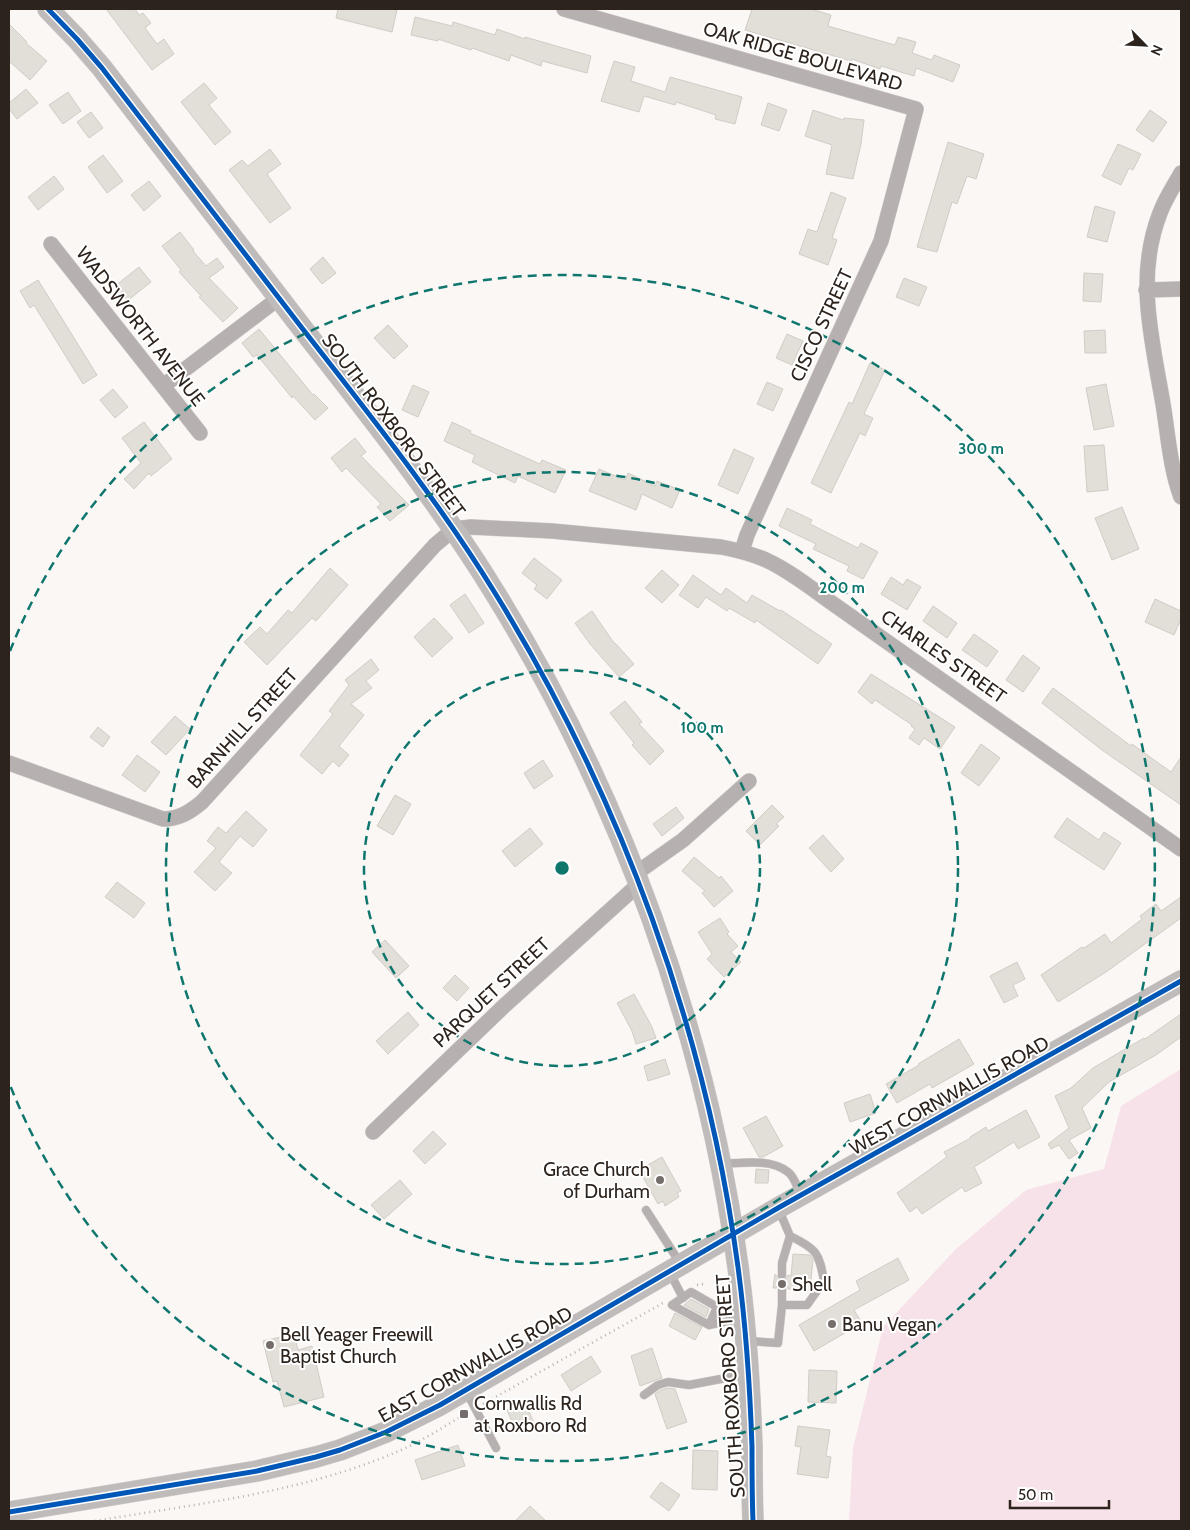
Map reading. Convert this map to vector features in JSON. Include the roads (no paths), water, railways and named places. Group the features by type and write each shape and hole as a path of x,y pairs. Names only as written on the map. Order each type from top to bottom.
{"street":[{"name":"SOUTH ROXBORO STREET","path":"48,9 102,68 454,529 505,609 573,732 637,879 685,1021 708,1106 732,1234 743,1318 752,1446 753,1521"},
{"name":"OAK RIDGE BOULEVARD","path":"564,9 916,109"},
{"name":"CISCO STREET","path":"742,552 747,535 881,241 916,109"},
{"path":"1181,173 1160,213 1152,238 1146,270 1148,317 1169,441 1181,497"},
{"name":"WADSWORTH AVENUE","path":"51,244 200,433"},
{"path":"1146,290 1181,289"},
{"path":"163,386 279,298"},
{"name":"CHARLES STREET","path":"454,529 471,527 581,534 721,547 767,561 797,578 1181,849"},
{"name":"BARNHILL STREET","path":"9,763 163,819 172,819 191,811 202,802 435,546 454,529"},
{"name":"PARQUET STREET","path":"373,1132 637,879 749,781"},
{"name":"WEST CORNWALLIS ROAD","path":"732,1234 936,1121 1181,981"},
{"name":"EAST CORNWALLIS ROAD","path":"9,1512 257,1471 340,1450 416,1418 732,1234"}],"lane":[{"path":"720,1164 752,1162 771,1164 790,1173 801,1195"},
{"path":"778,1208 790,1236 782,1263 782,1275"},
{"path":"646,1210 675,1268 683,1298"},
{"path":"782,1305 807,1304 824,1281 820,1259 808,1244 790,1236"},
{"path":"745,1341 778,1343 782,1288"},
{"path":"709,1325 717,1307 691,1292 672,1305 709,1325 743,1318"},
{"path":"644,1395 658,1385 668,1382 689,1386 748,1374"},
{"path":"465,1389 496,1448"}],"place":[{"name":"Grace Church of Durham","path":"660,1180"},
{"name":"Shell","path":"782,1284"},
{"name":"Banu Vegan","path":"832,1324"},
{"name":"Bell Yeager Freewill Baptist Church","path":"270,1345"},
{"name":"Cornwallis Rd at Roxboro Rd","path":"464,1414"}]}
